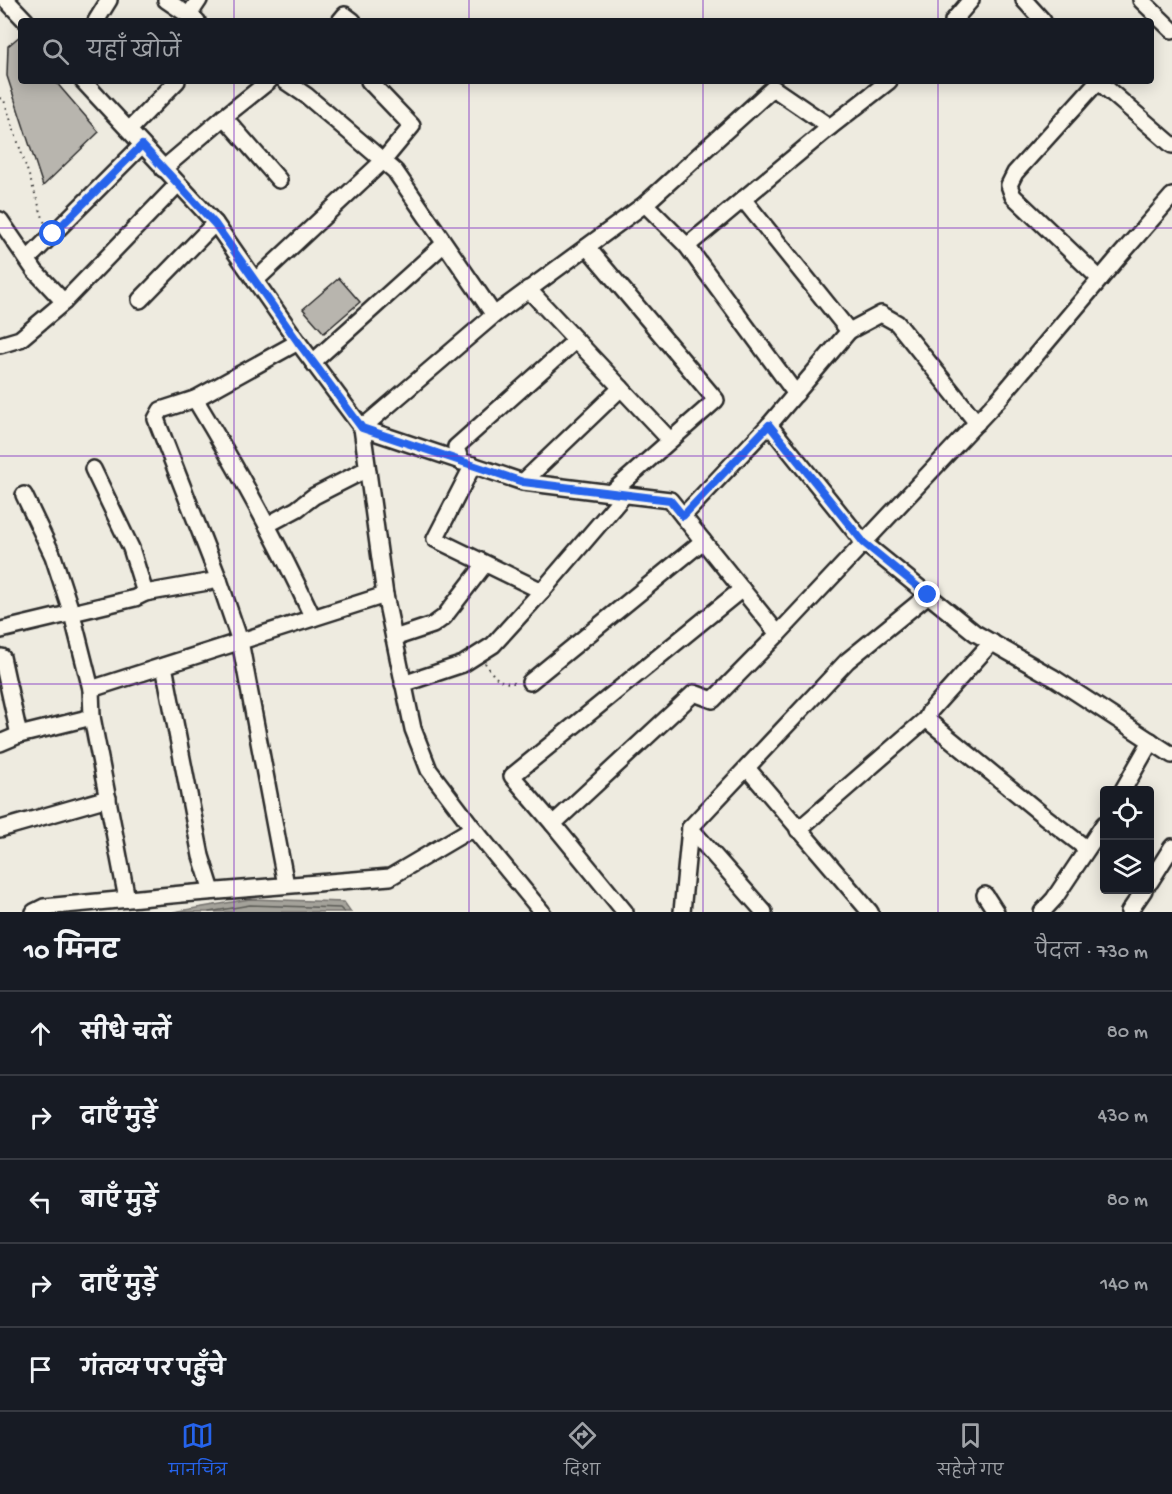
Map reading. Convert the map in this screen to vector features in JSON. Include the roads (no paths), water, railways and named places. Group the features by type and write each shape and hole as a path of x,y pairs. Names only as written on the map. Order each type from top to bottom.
{"street":[{"path":"6,0 23,18"},
{"path":"98,18 109,0"},
{"path":"166,0 193,18 199,0"},
{"path":"956,18 971,0"},
{"path":"1024,0 1040,18"},
{"path":"1141,0 1172,30"},
{"path":"86,84 215,224 362,428 385,595 413,729 429,770 542,912"},
{"path":"129,130 174,84"},
{"path":"163,169 265,84"},
{"path":"255,281 383,160 412,126 372,84"},
{"path":"687,246 885,84"},
{"path":"1095,84 1009,185 1017,201 1100,279"},
{"path":"1101,84 1172,145"},
{"path":"302,86 395,171 494,315"},
{"path":"362,428 494,315 645,204 773,88 830,128"},
{"path":"224,117 279,180"},
{"path":"28,259 142,145"},
{"path":"0,345 20,339 64,302 178,184"},
{"path":"553,824 694,693 713,700 998,400 1172,196"},
{"path":"742,200 849,332"},
{"path":"645,204 687,246 796,394"},
{"path":"0,220 35,271 64,302"},
{"path":"140,300 215,224"},
{"path":"313,362 444,244"},
{"path":"402,684 463,664 493,645 542,591 618,493 670,440 716,400 587,247"},
{"path":"528,290 670,440"},
{"path":"683,516 769,425 849,332 881,314 897,323 977,423"},
{"path":"467,464 456,447 576,340"},
{"path":"286,885 240,641 219,580 156,418 161,410 195,399 298,342"},
{"path":"523,482 621,388"},
{"path":"195,399 240,473 314,618"},
{"path":"769,425 864,543 975,633 1054,678 1172,755"},
{"path":"362,428 523,482 670,500 778,634"},
{"path":"467,464 435,539 542,591"},
{"path":"93,469 131,548 145,593"},
{"path":"267,525 297,509 314,496 367,469"},
{"path":"24,495 53,556 72,614 91,690 92,717 128,899"},
{"path":"530,682 704,541"},
{"path":"394,638 433,625 444,617 486,564"},
{"path":"19,735 1,657 0,629 72,614 135,598 145,593 219,580"},
{"path":"625,912 512,776 742,589"},
{"path":"91,690 385,595"},
{"path":"682,912 690,828 847,661 928,595"},
{"path":"798,830 926,719 930,711 992,642"},
{"path":"164,666 201,856 212,891"},
{"path":"0,743 19,735 92,717"},
{"path":"926,719 1044,816 1088,849"},
{"path":"1125,786 1151,741"},
{"path":"747,768 870,912"},
{"path":"0,829 108,798"},
{"path":"34,912 44,908 128,899 390,877 473,828"},
{"path":"690,828 764,912"},
{"path":"1042,912 1054,899 1100,830"},
{"path":"1154,876 1171,855"},
{"path":"1129,912 1141,894"},
{"path":"985,895 996,912"}],"water":[{"path":"250,899 344,902 351,912 173,912"}]}
